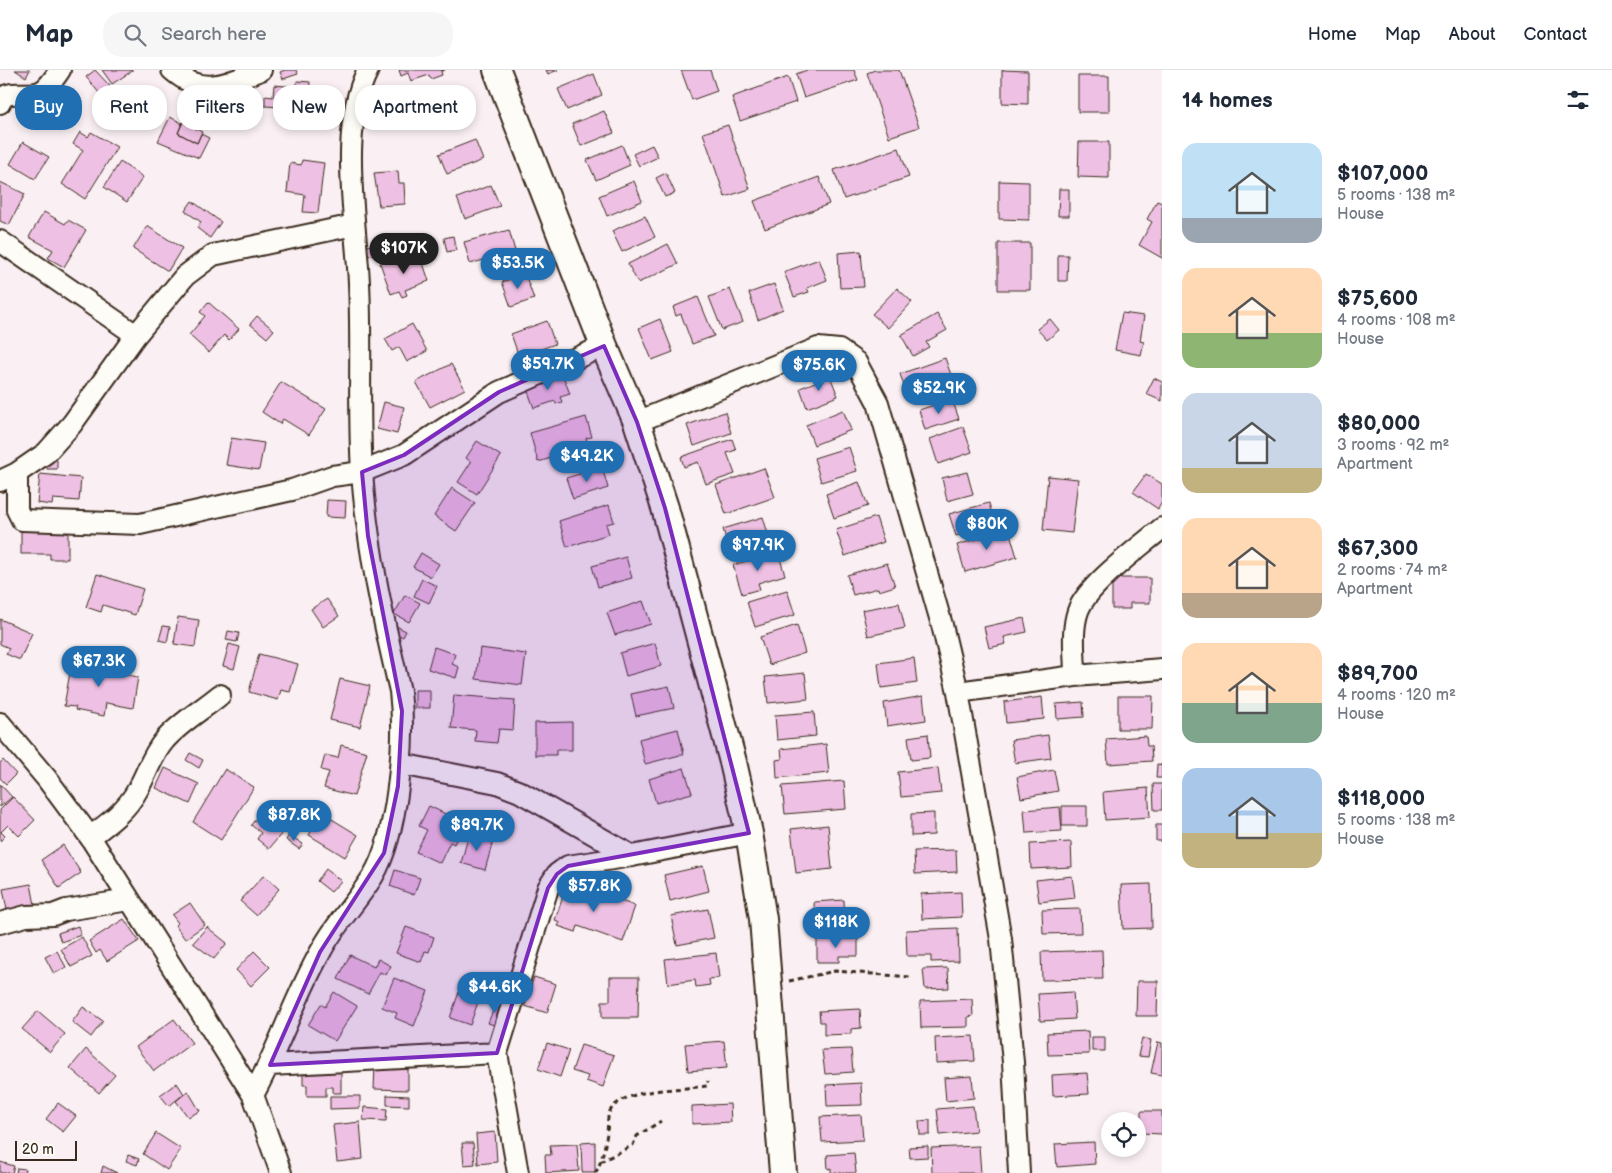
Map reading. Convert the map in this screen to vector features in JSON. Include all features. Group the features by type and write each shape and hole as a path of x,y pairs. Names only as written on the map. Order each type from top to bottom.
{"street":[{"path":"0,103 2,96 6,94 27,96 44,90 60,70"},
{"path":"172,70 197,85 217,87 261,70"},
{"path":"253,1095 270,1065 320,952 373,876 384,853 401,764 402,711 400,691 368,536 362,472 359,282 354,224 352,152 353,114 361,83 368,70"},
{"path":"497,70 604,346 637,422 670,527 734,762 749,833 770,986 783,1173"},
{"path":"354,224 213,255 185,276 136,335 72,424 42,456 8,477 17,510 22,520 140,524 292,490 332,476 362,472 404,455 499,392 604,346"},
{"path":"0,241 136,335"},
{"path":"637,422 818,348 839,350 856,362 878,403 942,625 958,692 1001,939 1012,1053 1019,1173"},
{"path":"1075,676 1075,627 1078,611 1086,595 1162,528"},
{"path":"958,692 1075,676 1162,669"},
{"path":"90,836 117,818 138,791 162,743 174,730 220,695"},
{"path":"0,722 47,779 90,836 253,1095 281,1173"},
{"path":"401,764 497,783 520,792 632,856"},
{"path":"518,1173 497,1053 548,888 558,874 568,866 632,856 749,833"},
{"path":"0,923 26,916 53,915 66,910 129,900"},
{"path":"270,1065 497,1053"}],"path":[{"path":"770,986 802,977 836,971 910,977"},
{"path":"595,1173 606,1142 608,1115 615,1104 636,1093 707,1086 708,1081"},
{"path":"599,1162 634,1145 637,1136 662,1121"}],"highlighted area":[{"path":"604,346 637,422 665,508 749,833 568,866 557,874 548,888 497,1053 270,1065 320,952 384,853 398,786 402,711 368,536 362,472 404,455 499,392"}],"building":[{"path":"15,70 30,70 26,77"},
{"path":"95,70 109,85 93,85 86,77"},
{"path":"102,70 132,70 132,71 112,84"},
{"path":"296,70 298,74 283,79 280,72"},
{"path":"399,70 445,70 441,71 442,75 431,79 429,75 411,81 408,73 401,76"},
{"path":"546,70 558,70 548,74"},
{"path":"681,70 710,70 717,91 692,100"},
{"path":"807,70 854,70 858,80 804,98 796,74"},
{"path":"875,70 899,70 919,127 889,137 867,73"},
{"path":"1002,70 1028,71 1028,104 1002,103"},
{"path":"594,74 602,95 567,110 558,89"},
{"path":"1078,76 1109,76 1109,112 1078,112"},
{"path":"788,77 796,102 740,121 732,97"},
{"path":"297,81 310,82 310,85 297,85"},
{"path":"265,96 273,97 273,107 265,106"},
{"path":"604,111 614,133 581,146 572,124"},
{"path":"170,117 177,120 178,133 197,143 201,134 209,138 199,158 158,141 164,130 167,130 167,123"},
{"path":"728,125 750,189 725,197 703,133"},
{"path":"179,130 198,130 202,132 197,143 178,133"},
{"path":"80,132 88,137 91,132 117,147 85,199 62,184 83,150 73,144"},
{"path":"475,140 483,160 447,174 439,154"},
{"path":"23,142 49,157 35,179 10,164"},
{"path":"1079,142 1109,142 1109,178 1078,177"},
{"path":"622,145 630,165 596,180 587,160"},
{"path":"652,145 658,157 639,166 633,154"},
{"path":"899,148 909,177 844,199 834,170"},
{"path":"302,160 324,163 318,213 303,212 305,195 287,192 290,163 301,165"},
{"path":"120,162 143,177 127,202 104,187"},
{"path":"398,171 399,183 404,183 405,204 379,206 374,173"},
{"path":"666,173 675,193 665,197 656,178"},
{"path":"819,177 829,204 765,229 754,201"},
{"path":"634,181 642,201 607,216 599,196"},
{"path":"999,181 1029,182 1029,220 999,219"},
{"path":"0,182 25,194 9,225 0,221"},
{"path":"491,185 500,206 465,219 457,198"},
{"path":"1059,189 1069,189 1069,216 1058,216"},
{"path":"192,201 221,222 210,238 197,228 201,222 185,211"},
{"path":"1157,201 1162,203 1162,258 1139,245 1152,222 1147,219"},
{"path":"44,212 65,224 68,220 86,230 64,267 48,258 53,250 29,237"},
{"path":"645,216 655,237 622,252 612,231"},
{"path":"147,226 182,248 168,271 133,249"},
{"path":"509,230 515,251 470,264 464,242"},
{"path":"453,236 456,250 447,252 444,238"},
{"path":"998,243 1030,243 1030,290 998,290"},
{"path":"374,244 378,253 369,256 365,247"},
{"path":"668,244 678,264 638,283 628,264"},
{"path":"861,251 864,287 840,288 838,253"},
{"path":"1058,255 1068,255 1067,281 1058,281"},
{"path":"398,257 400,265 421,257 429,281 405,290 407,295 402,297 399,291 391,294 380,263"},
{"path":"819,259 827,280 807,288 809,292 794,297 784,272"},
{"path":"525,274 534,299 511,307 502,282"},
{"path":"774,284 783,309 758,320 749,293"},
{"path":"897,288 912,302 888,328 872,314"},
{"path":"730,289 743,322 722,330 709,297"},
{"path":"698,297 714,336 692,344 681,314 676,316 673,307"},
{"path":"208,302 239,329 229,340 224,335 209,353 189,335 205,316 200,312"},
{"path":"1122,313 1144,316 1140,341 1144,342 1141,355 1115,350"},
{"path":"937,314 947,330 926,342 929,347 913,356 901,335"},
{"path":"257,316 274,330 267,338 250,324"},
{"path":"660,319 673,352 652,360 639,328"},
{"path":"1050,319 1059,330 1047,340 1037,329"},
{"path":"547,321 555,344 541,349 542,353 536,355 535,351 519,357 511,334"},
{"path":"412,324 427,351 407,362 399,347 392,351 385,339"},
{"path":"945,358 951,375 936,380 938,386 908,397 900,374"},
{"path":"451,364 465,389 430,407 416,382"},
{"path":"562,373 570,394 560,397 562,402 556,404 555,401 534,408 526,386"},
{"path":"830,376 838,396 807,408 800,388"},
{"path":"1154,378 1162,382 1162,401 1146,394"},
{"path":"281,382 326,409 309,435 283,419 280,424 262,412"},
{"path":"952,399 959,419 925,430 919,410"},
{"path":"384,402 404,407 397,434 377,429"},
{"path":"843,410 851,430 814,445 806,425"},
{"path":"725,412 731,433 694,446 687,425"},
{"path":"586,417 592,437 586,438 589,447 538,462 530,433"},
{"path":"963,427 972,452 938,464 930,439"},
{"path":"231,438 264,443 259,470 226,465"},
{"path":"732,439 736,450 727,453 735,474 706,484 698,462 684,467 681,457"},
{"path":"477,441 501,456 477,494 458,482 471,462 466,458"},
{"path":"849,447 857,471 821,482 814,458"},
{"path":"47,460 57,460 57,469 47,469"},
{"path":"602,467 608,488 573,499 566,478"},
{"path":"764,468 775,497 726,514 716,485"},
{"path":"967,472 973,494 947,501 942,478"},
{"path":"40,474 81,478 79,501 53,499 52,505 37,503"},
{"path":"1146,474 1162,484 1162,502 1158,509 1133,492"},
{"path":"1048,476 1078,479 1072,533 1043,530"},
{"path":"859,482 868,506 834,518 826,494"},
{"path":"452,488 475,503 456,531 434,516"},
{"path":"327,500 346,501 345,518 326,517"},
{"path":"989,503 995,525 956,536 949,514"},
{"path":"609,505 614,522 606,524 609,534 567,547 559,521"},
{"path":"763,517 771,544 731,556 723,529"},
{"path":"876,517 884,542 845,556 836,530"},
{"path":"21,528 68,528 68,559 50,559 50,554 21,554"},
{"path":"1009,530 1017,557 965,572 957,545"},
{"path":"778,552 785,575 758,583 760,589 742,594 733,565"},
{"path":"421,553 439,564 431,577 413,567"},
{"path":"626,557 632,578 598,587 592,566"},
{"path":"887,563 895,586 879,591 878,588 853,595 847,575"},
{"path":"97,574 143,589 135,615 103,605 101,612 86,607"},
{"path":"1112,578 1150,578 1150,603 1130,603 1130,609 1112,609"},
{"path":"422,579 437,586 429,603 414,596"},
{"path":"787,590 795,615 755,627 747,602"},
{"path":"405,595 420,603 409,622 394,614"},
{"path":"327,599 339,616 323,627 311,609"},
{"path":"643,601 651,624 615,635 607,613"},
{"path":"899,603 905,628 868,636 862,610"},
{"path":"178,617 199,620 195,647 174,644"},
{"path":"1024,618 1027,632 1004,637 1006,644 989,648 984,627"},
{"path":"0,619 32,633 20,660 6,654 9,648 0,644"},
{"path":"392,624 406,631 403,637 389,630"},
{"path":"797,625 805,653 769,665 760,637"},
{"path":"163,626 170,627 167,642 159,640"},
{"path":"228,631 239,633 237,642 226,640"},
{"path":"655,643 661,666 626,676 620,653"},
{"path":"229,644 240,647 234,669 223,666"},
{"path":"434,647 455,654 452,664 459,667 456,678 428,669"},
{"path":"480,648 526,654 522,685 476,679"},
{"path":"259,654 298,664 290,692 281,690 278,700 249,692"},
{"path":"914,658 917,683 881,688 878,663"},
{"path":"72,661 118,669 117,673 138,677 133,708 106,703 104,716 75,710 76,707 64,706"},
{"path":"805,673 808,699 768,703 765,677"},
{"path":"340,679 370,686 360,727 330,720"},
{"path":"669,686 674,708 636,716 631,694"},
{"path":"415,690 430,690 430,708 415,708"},
{"path":"454,695 515,700 513,730 499,729 497,743 475,741 476,730 451,728"},
{"path":"923,696 926,720 887,726 884,703"},
{"path":"1118,696 1153,696 1152,729 1118,729"},
{"path":"1042,697 1044,719 1006,723 1004,702"},
{"path":"1083,702 1084,717 1057,719 1056,704"},
{"path":"814,712 816,736 777,740 775,715"},
{"path":"572,722 572,750 556,750 556,755 535,755 535,723"},
{"path":"678,729 684,754 645,764 639,739"},
{"path":"928,734 930,758 911,760 908,737"},
{"path":"1048,735 1051,758 1015,763 1011,740"},
{"path":"1146,736 1147,746 1151,746 1152,761 1108,764 1106,739"},
{"path":"826,744 829,773 777,778 776,760 782,759 781,749"},
{"path":"341,745 367,752 354,796 324,788 329,772 321,770 325,755 338,758"},
{"path":"190,753 203,760 199,768 186,760"},
{"path":"3,760 16,774 6,784 0,778 0,763"},
{"path":"1157,764 1162,765 1162,778 1156,778"},
{"path":"165,768 199,784 190,804 156,788"},
{"path":"684,768 692,793 656,803 649,779"},
{"path":"938,768 941,793 901,797 898,772"},
{"path":"225,769 254,787 221,840 193,822"},
{"path":"1054,770 1058,791 1021,798 1017,777"},
{"path":"844,781 846,809 785,814 782,786"},
{"path":"0,784 12,797 0,807"},
{"path":"1153,784 1162,784 1162,810 1154,810"},
{"path":"1148,788 1150,817 1105,820 1103,792"},
{"path":"13,797 35,820 19,836 8,825 1,832 5,836 0,841 0,810"},
{"path":"429,806 460,821 456,830 460,832 454,844 450,842 440,863 416,852 427,830 419,826"},
{"path":"1062,806 1087,806 1087,826 1062,826"},
{"path":"1060,807 1062,831 1026,833 1024,810"},
{"path":"263,809 286,828 269,849 257,839 261,833 251,825"},
{"path":"322,813 358,835 345,857 309,835"},
{"path":"934,813 934,835 911,836 911,814"},
{"path":"828,825 832,869 796,873 791,829"},
{"path":"1156,825 1162,825 1162,841 1156,841"},
{"path":"469,834 493,841 485,870 461,863"},
{"path":"289,835 303,844 299,849 286,840"},
{"path":"1071,842 1072,867 1031,869 1030,844"},
{"path":"63,845 81,873 59,888 41,860"},
{"path":"956,850 957,872 915,874 914,851"},
{"path":"703,866 709,891 670,901 664,875"},
{"path":"326,869 341,881 331,892 317,881"},
{"path":"395,870 420,878 414,895 390,886"},
{"path":"264,875 279,889 256,915 240,901"},
{"path":"1072,876 1075,898 1039,902 1036,880"},
{"path":"568,882 635,906 623,942 578,926 576,932 558,926 560,922 555,920"},
{"path":"31,884 35,905 7,910 3,889"},
{"path":"1151,884 1152,928 1123,929 1121,885"},
{"path":"961,892 962,917 922,919 921,894"},
{"path":"844,900 845,926 815,928 814,902"},
{"path":"190,903 205,925 185,939 175,925 178,923 172,915"},
{"path":"708,909 714,938 677,945 671,916"},
{"path":"1080,909 1081,933 1043,934 1042,910"},
{"path":"124,919 139,941 107,961 100,950 96,953 89,941"},
{"path":"78,926 81,935 61,942 58,933"},
{"path":"207,927 227,943 214,959 193,943"},
{"path":"406,927 434,937 429,952 425,951 421,962 396,953"},
{"path":"958,928 959,961 931,962 931,956 907,956 906,930"},
{"path":"82,937 92,956 71,967 61,949"},
{"path":"817,939 858,939 858,956 839,956 839,962 817,962"},
{"path":"1102,950 1103,979 1042,980 1041,952"},
{"path":"57,951 66,967 54,974 45,957"},
{"path":"254,951 270,967 251,986 236,970"},
{"path":"716,953 719,978 709,979 710,985 696,987 695,980 668,984 665,959"},
{"path":"350,955 374,967 378,959 391,966 386,975 380,972 368,994 338,979"},
{"path":"948,968 949,988 925,989 923,969"},
{"path":"534,977 556,984 547,1013 525,1006"},
{"path":"610,977 639,977 638,1018 602,1018 602,1001 610,1001"},
{"path":"394,978 428,991 414,1026 395,1018 397,1013 382,1007"},
{"path":"1137,981 1158,981 1157,1016 1136,1016"},
{"path":"334,992 357,1006 335,1041 308,1025 321,1004 325,1007"},
{"path":"459,992 479,999 470,1025 450,1018"},
{"path":"1073,992 1075,1019 1040,1021 1038,994"},
{"path":"972,999 973,1016 968,1017 968,1027 921,1028 920,1001"},
{"path":"496,1003 502,1005 494,1025 488,1023"},
{"path":"83,1007 103,1021 91,1037 72,1022"},
{"path":"860,1009 861,1028 851,1029 851,1034 824,1035 824,1022 820,1022 819,1011"},
{"path":"38,1011 65,1034 50,1052 22,1029"},
{"path":"174,1019 192,1043 154,1071 136,1047"},
{"path":"1088,1031 1089,1054 1048,1055 1047,1033"},
{"path":"973,1036 975,1061 936,1063 935,1038"},
{"path":"1092,1037 1105,1037 1105,1051 1092,1051"},
{"path":"1142,1038 1151,1040 1148,1057 1138,1056"},
{"path":"724,1041 727,1068 688,1071 685,1044"},
{"path":"1158,1042 1162,1043 1162,1075 1151,1073"},
{"path":"547,1043 569,1050 560,1077 538,1069"},
{"path":"581,1045 614,1055 603,1087 586,1081 588,1076 572,1071"},
{"path":"86,1049 115,1075 99,1093 70,1068"},
{"path":"851,1049 853,1072 825,1074 822,1050"},
{"path":"375,1066 408,1067 408,1090 374,1089"},
{"path":"303,1070 341,1070 341,1093 333,1093 333,1087 326,1087 326,1096 307,1096 307,1085 303,1085"},
{"path":"1087,1073 1089,1094 1053,1096 1052,1075"},
{"path":"972,1076 974,1098 946,1101 944,1078"},
{"path":"177,1083 184,1094 169,1106 160,1095"},
{"path":"861,1083 862,1105 827,1106 826,1085"},
{"path":"188,1091 200,1111 188,1117 176,1101"},
{"path":"387,1095 409,1096 409,1106 387,1105"},
{"path":"330,1096 360,1096 360,1108 330,1109"},
{"path":"58,1103 76,1116 63,1132 46,1119"},
{"path":"730,1104 731,1122 692,1124 692,1106"},
{"path":"973,1106 976,1131 940,1135 937,1109"},
{"path":"364,1107 387,1109 386,1121 363,1120"},
{"path":"1162,1111 1162,1134 1146,1133 1146,1112 1141,1112"},
{"path":"861,1115 863,1140 822,1142 820,1117"},
{"path":"930,1120 930,1135 920,1135 919,1121"},
{"path":"360,1122 363,1159 337,1162 333,1125"},
{"path":"495,1132 497,1162 478,1164 476,1134"},
{"path":"156,1133 181,1149 167,1170 143,1154"},
{"path":"595,1142 595,1172 582,1172 581,1143"},
{"path":"1094,1142 1095,1164 1057,1167 1055,1144"},
{"path":"462,1143 473,1143 475,1164 464,1165"},
{"path":"577,1144 579,1171 546,1173 545,1155 551,1155 550,1145"},
{"path":"928,1146 928,1157 910,1158 909,1147"},
{"path":"979,1146 981,1173 932,1173 931,1148"},
{"path":"854,1153 856,1173 831,1173 831,1168 828,1169 827,1155"},
{"path":"128,1155 139,1159 137,1165 126,1161"},
{"path":"0,1162 14,1166 12,1173 0,1173"},
{"path":"103,1166 117,1173 101,1173"},
{"path":"17,1168 25,1169 24,1173 16,1173"}]}
